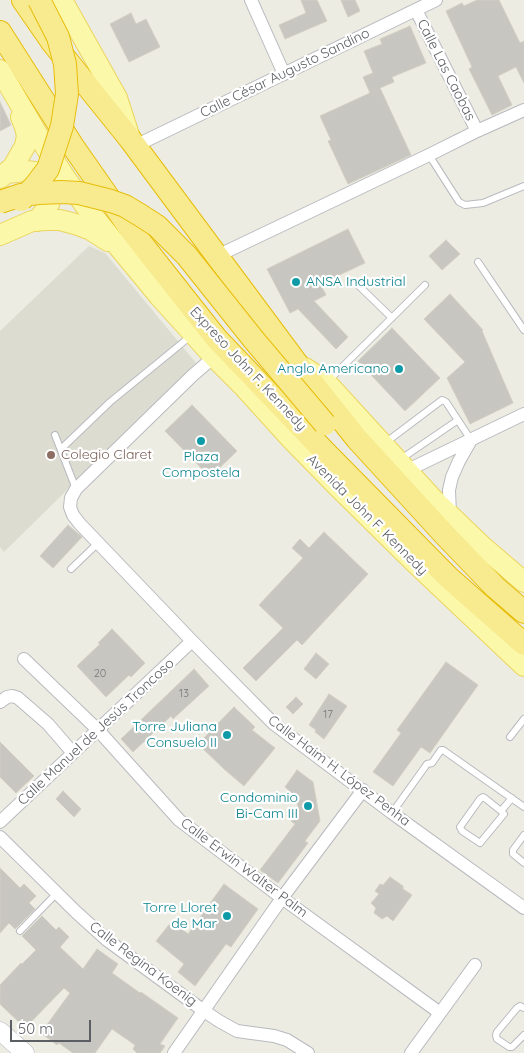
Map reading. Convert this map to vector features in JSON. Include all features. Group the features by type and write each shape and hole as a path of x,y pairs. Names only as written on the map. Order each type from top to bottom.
{"highway":[{"path":"23,0 52,42 133,143 295,361 357,439 403,474 495,587 524,612"},
{"path":"0,216 16,205 35,186 48,169 62,126 67,94 65,64 58,37 39,0"},
{"name":"Expreso John F. Kennedy","path":"0,32 72,145 215,347 325,452 448,577 524,644"},
{"path":"0,202 21,195 62,192 79,193 125,206 157,226 187,256 254,340 344,446 403,474"},
{"path":"215,347 244,387"}],"main road":[{"path":"62,0 117,98 133,143"},
{"path":"4,76 39,137 89,210 159,296 194,334 215,347"},
{"path":"3,175 13,167 19,158 25,146 27,136 4,76"},
{"path":"3,175 17,171 35,172 43,176 51,195 49,204 37,221"},
{"path":"0,235 37,221 60,220 91,230 126,256"},
{"path":"295,361 326,382 383,444 403,474 524,582"},
{"name":"Avenida John F. Kennedy","path":"244,387 292,440 415,564 524,666"},
{"path":"495,587 524,621"}],"street":[{"path":"252,0 284,74"},
{"name":"Calle César Augusto Sandino","path":"133,143 284,74 436,0"},
{"name":"Calle Las Caobas","path":"416,10 477,131"},
{"path":"217,256 524,110"},
{"path":"76,489 193,375 215,347"},
{"path":"403,474 524,414"},
{"path":"450,515 449,490 452,477 471,440"},
{"name":"Calle Haim H. López Penha","path":"76,489 71,498 70,507 80,524 274,724 392,813 524,908"},
{"name":"Calle Manuel de Jesús Troncoso","path":"0,822 192,641"},
{"name":"Calle Erwin Walter Palm","path":"24,659 98,730 179,820 440,1013"},
{"path":"0,702 7,697 18,698 48,724 73,753"},
{"path":"174,1053 282,898 363,790"},
{"name":"Calle Regina Koenig","path":"0,837 108,940 204,1011 236,1031 274,1036 287,1040 303,1052"},
{"path":"411,1053 475,965"},
{"path":"0,1031 25,1053"}],"lane":[{"path":"429,155 459,202 465,205 483,203 524,186"},
{"path":"478,262 524,330"},
{"path":"358,285 392,318"},
{"path":"326,382 425,285"},
{"path":"61,448 110,402 194,334"},
{"path":"383,444 442,400 446,402 471,440"},
{"path":"403,474 458,420"},
{"path":"55,435 76,489"},
{"path":"71,569 98,543"},
{"path":"510,737 524,719"},
{"path":"392,813 427,764 432,763 441,750 524,807"},
{"path":"483,797 501,811 504,814 480,843 462,831 460,827 483,797"},
{"path":"501,811 512,798"},
{"path":"524,835 513,850 513,854 524,862"},
{"path":"20,931 57,893"},
{"path":"524,1008 520,1006 517,1008 496,1036 497,1039 512,1047 524,1035"}],"shaded area":[{"name":"Colegio Claret","path":"89,246 105,253 196,363 4,552 0,547 0,331"}],"building":[{"path":"301,0 317,0 327,21 285,39 279,25 306,13"},
{"path":"341,0 355,0 360,11 348,17"},
{"path":"477,0 499,0 520,43 524,41 524,83 516,67 498,76 512,105 492,115 469,69 472,67 446,11 462,3 464,6"},
{"path":"131,13 136,24 146,19 160,47 129,62 110,24"},
{"path":"410,26 426,63 392,77 394,82 380,88 411,155 348,184 328,141 331,140 320,116 370,93 363,77 373,73 364,51 382,44 380,39"},
{"path":"0,102 11,125 0,131"},
{"path":"348,229 365,263 320,284 326,295 314,301 348,337 336,349 298,309 290,313 267,269"},
{"path":"446,240 460,254 442,270 429,256"},
{"path":"450,294 483,330 513,403 470,424 447,378 465,362 424,319"},
{"name":"Anglo Americano","path":"392,328 440,378 405,411 358,361"},
{"name":"Plaza Compostela","path":"192,405 237,451 210,477 165,431"},
{"path":"68,525 82,537 53,568 40,556"},
{"path":"324,532 368,574 302,645 297,640 256,681 243,668 283,628 259,605 303,558 292,548 300,539 309,548"},
{"path":"112,629 145,663 106,697 77,666 100,644 98,643"},
{"path":"316,653 329,664 316,679 304,669"},
{"path":"446,662 478,685 430,753 421,747 393,786 373,772 401,733 397,730"},
{"path":"194,669 209,686 173,719 171,716 133,752 121,739"},
{"path":"329,694 347,706 324,739 309,725"},
{"path":"296,697 303,704 293,714 286,707"},
{"path":"234,707 255,727 252,730 275,748 244,786 198,744"},
{"path":"0,742 34,776 16,793 0,777"},
{"path":"297,770 313,782 320,821 305,841 308,843 278,883 260,870 295,824 291,821 299,809 294,795 285,787"},
{"path":"63,791 81,809 74,817 56,799"},
{"path":"0,868 20,888 24,884 36,896 29,903 35,909 15,929 9,923 0,933"},
{"path":"390,877 412,895 393,921 387,916 382,919 374,913 376,908 371,903 379,894 375,891 380,884 383,885"},
{"path":"224,884 258,909 231,947 226,944 195,986 178,972 184,964 156,941 172,921 188,934"},
{"path":"42,916 56,930 59,927 69,937 60,947 83,969 97,949 118,964 112,973 178,1018 160,1044 165,1046 160,1053 137,1053 133,1049 135,1045 112,1029 95,1053 73,1053 59,1043 57,1045 41,1033 70,993 64,988 25,1028 0,1004 0,985 36,950 22,936"}],"place":[{"name":"ANSA Industrial","path":"296,282"},
{"name":"Anglo Americano","path":"399,369"},
{"name":"Plaza Compostela","path":"201,441"},
{"name":"Colegio Claret","path":"51,455"},
{"name":"Torre Juliana Consuelo II","path":"227,735"},
{"name":"Condominio Bi-Cam III","path":"308,806"},
{"name":"Torre Lloret de Mar","path":"227,916"}]}
